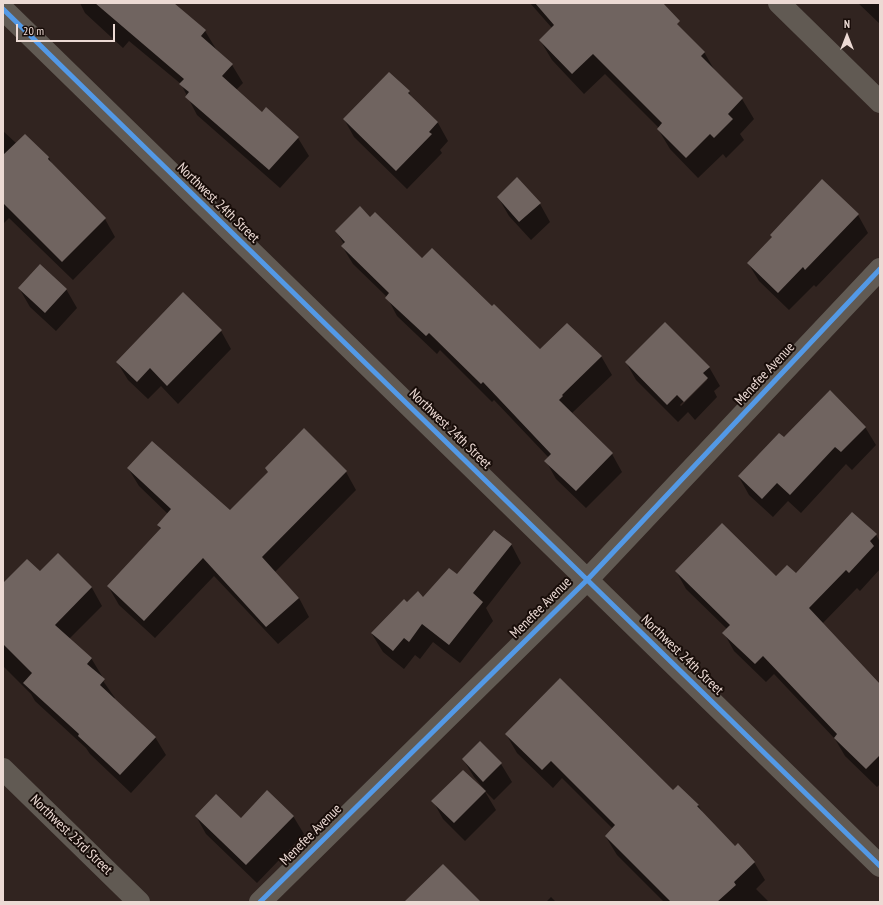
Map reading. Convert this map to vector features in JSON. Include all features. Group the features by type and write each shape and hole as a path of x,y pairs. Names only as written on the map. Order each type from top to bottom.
{"street":[{"path":"779,3 880,102"},
{"name":"Northwest 24th Street","path":"3,10 880,866"},
{"name":"Menefee Avenue","path":"260,902 587,580 880,269"},
{"name":"Northwest 23rd Street","path":"3,769 139,902"}],"building":[{"path":"95,3 174,3 206,30 201,36 233,64 222,76 262,112 266,107 299,137 269,170 185,97 189,92 179,84 184,79"},
{"path":"535,3 663,3 680,21 677,24 705,52 701,56 743,98 728,114 733,119 714,138 710,134 686,158 657,129 662,123 593,54 572,74 539,40 554,25"},
{"path":"389,72 410,91 408,93 438,122 429,132 432,134 396,171 343,119"},
{"path":"25,134 49,157 48,159 106,218 62,262 3,203 3,155"},
{"path":"517,177 541,203 519,222 497,197"},
{"path":"822,179 859,214 805,270 803,267 778,293 747,263 772,237 770,235"},
{"path":"360,206 370,217 375,212 422,258 432,248 492,306 494,304 540,349 567,323 602,356 562,395 563,396 559,400 613,453 576,491 544,461 551,454 483,382 481,384 429,333 426,336 385,298 389,293 341,246 345,242 335,231"},
{"path":"40,264 67,289 45,313 18,288"},
{"path":"183,292 222,330 167,386 150,368 137,382 116,362"},
{"path":"665,322 710,367 703,373 708,378 684,402 677,395 667,405 625,362"},
{"path":"830,390 866,427 841,452 835,447 790,495 777,483 762,499 738,476 779,433 784,437"},
{"path":"304,428 347,471 262,557 299,598 266,627 203,558 144,621 107,586 161,528 157,525 171,509 127,468 152,441 230,510 268,472 265,468"},
{"path":"852,512 877,534 870,541 874,546 849,573 846,570 809,608 880,684 880,755 866,769 834,738 837,734 763,656 755,664 722,633 730,625 675,571 722,523 776,576 787,565 796,573"},
{"path":"494,530 512,544 473,593 483,602 449,645 422,624 409,642 404,638 393,651 371,633 404,599 407,602 418,591 423,597 449,568 457,574"},
{"path":"58,553 92,587 55,625 92,658 87,664 105,679 100,685 156,737 120,775 78,736 79,734 23,683 32,673 3,644 3,583 27,559 40,571"},
{"path":"560,678 673,790 678,785 699,805 697,806 735,846 738,843 755,862 734,882 736,885 717,902 671,902 605,836 615,825 551,761 542,770 505,734"},
{"path":"480,741 502,763 483,782 462,759"},
{"path":"463,770 486,791 454,823 431,801"},
{"path":"267,790 294,816 246,865 195,816 216,794 241,818"},
{"path":"443,864 481,902 404,902"}],"cycle path":[{"path":"3,9 880,866"},
{"path":"260,902 587,580 880,269"}]}
